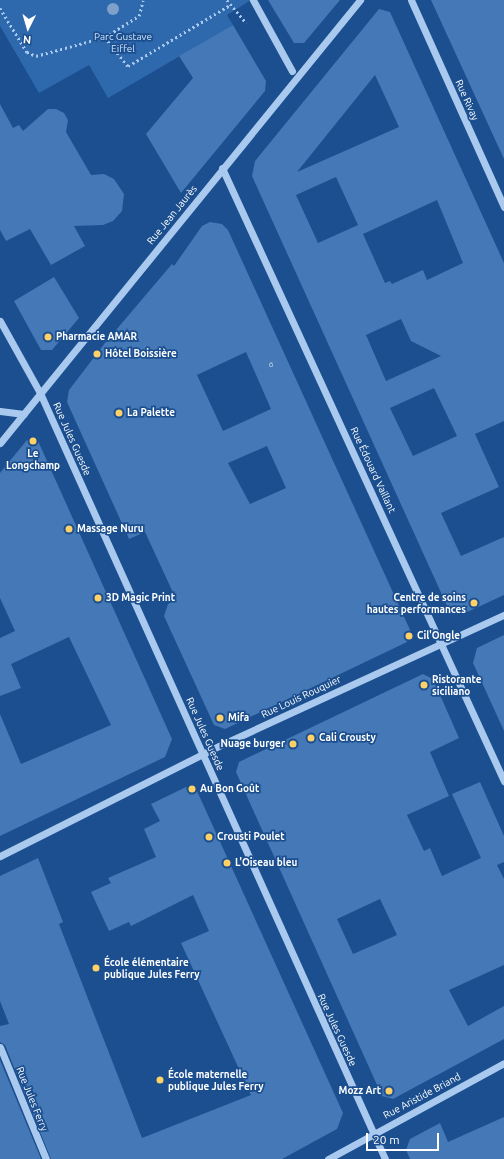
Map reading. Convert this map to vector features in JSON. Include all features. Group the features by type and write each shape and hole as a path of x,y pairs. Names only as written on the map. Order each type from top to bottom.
{"street":[{"path":"253,0 292,71"},
{"name":"Rue Jean Jaurès","path":"0,443 360,0"},
{"name":"Rue Rivay","path":"411,0 504,207"},
{"name":"Rue Édouard Vaillant","path":"222,168 504,781"},
{"name":"Rue Jules Guesde","path":"0,321 40,393 202,755 386,1159"},
{"path":"0,410 24,414"},
{"name":"Rue Louis Rouquier","path":"0,856 202,755 504,614"},
{"name":"Rue Jules Ferry","path":"0,1047 46,1159"},
{"name":"Rue Aristide Briand","path":"328,1159 504,1064"}],"path":[{"path":"0,8 32,55 105,37 139,16 143,0"},
{"path":"105,37 128,66 230,4"}],"green space":[{"name":"Parc Gustave Eiffel","path":"0,0 251,0 227,15 233,25 108,98 89,65 39,93 0,26"}],"building":[{"path":"268,0 340,0 304,43 294,43"},
{"path":"431,0 504,0 504,159 448,37"},
{"path":"379,9 390,12 504,263 504,421 475,434 499,487 441,513 461,556 504,537 504,595 463,614 448,608 252,176 255,161","holes":["375,75 399,127 297,172","336,177 358,225 318,243 296,195","437,200 463,263 427,280 423,270 392,284 390,281 385,283 363,234","401,319 411,341 441,356 386,381 366,335","434,388 457,436 413,456 390,408"]},
{"path":"233,25 266,81 265,91 181,193 146,134 193,78 179,56"},
{"path":"0,104 13,128 19,125 23,131 48,109 56,109 64,113 68,120 66,132 91,175 104,174 114,179 124,194 122,211 113,221 103,225 74,226 85,246 51,265 30,229 6,241 0,230"},
{"path":"210,222 222,224 228,230 411,632 407,642 225,729 214,725 164,616 168,604 176,599 145,532 129,539 67,402 69,390 105,343 172,264 174,266 202,226","holes":["246,352 271,409 223,431 197,375","267,446 286,488 250,504 228,463"]},
{"path":"54,277 79,318 52,350 41,350 14,301"},
{"path":"27,440 38,441 172,739 165,757 0,836 0,714 21,764 111,725 69,637 11,664 21,688 0,696 0,638 15,631 0,598 0,473"},
{"path":"504,635 504,731 473,663 477,648"},
{"path":"423,674 433,679 459,738 430,752 449,796 407,815 424,851 430,848 442,876 481,858 452,794 480,782 504,836 504,862 497,865 504,879 504,965 449,990 468,1026 504,1006 504,1039 393,1099 382,1096 236,772 239,762","holes":["380,899 397,935 353,954 337,919"]},
{"path":"186,787 197,791 343,1113 337,1129 282,1159 51,1159 5,1045 0,1042 0,1026 9,1024 0,1001 0,876 38,858 63,922 59,924 142,1138 251,1095 181,943 209,931 193,895 131,926 129,922 109,931 91,892 111,883 108,878 156,857 144,829 160,821 151,804"},
{"path":"0,1060 41,1159 0,1159"},
{"path":"504,1117 504,1159 410,1159 406,1150 410,1139 440,1123 448,1142"}],"place":[{"name":"Pharmacie AMAR","path":"48,337"},
{"name":"Hôtel Boissière","path":"97,354"},
{"name":"La Palette","path":"119,413"},
{"name":"Le Longchamp","path":"33,441"},
{"name":"Massage Nuru","path":"69,529"},
{"name":"3D Magic Print","path":"98,598"},
{"name":"Centre de soins hautes performances","path":"474,603"},
{"name":"Cil'Ongle","path":"409,636"},
{"name":"Ristorante siciliano","path":"424,685"},
{"name":"Mifa","path":"220,718"},
{"name":"Cali Crousty","path":"311,738"},
{"name":"Nuage burger","path":"293,744"},
{"name":"Au Bon Goût","path":"192,789"},
{"name":"Crousti Poulet","path":"209,837"},
{"name":"L'Oiseau bleu","path":"227,863"},
{"name":"École élémentaire publique Jules Ferry","path":"96,968"},
{"name":"École maternelle publique Jules Ferry","path":"160,1080"},
{"name":"Mozz Art","path":"389,1091"}]}
